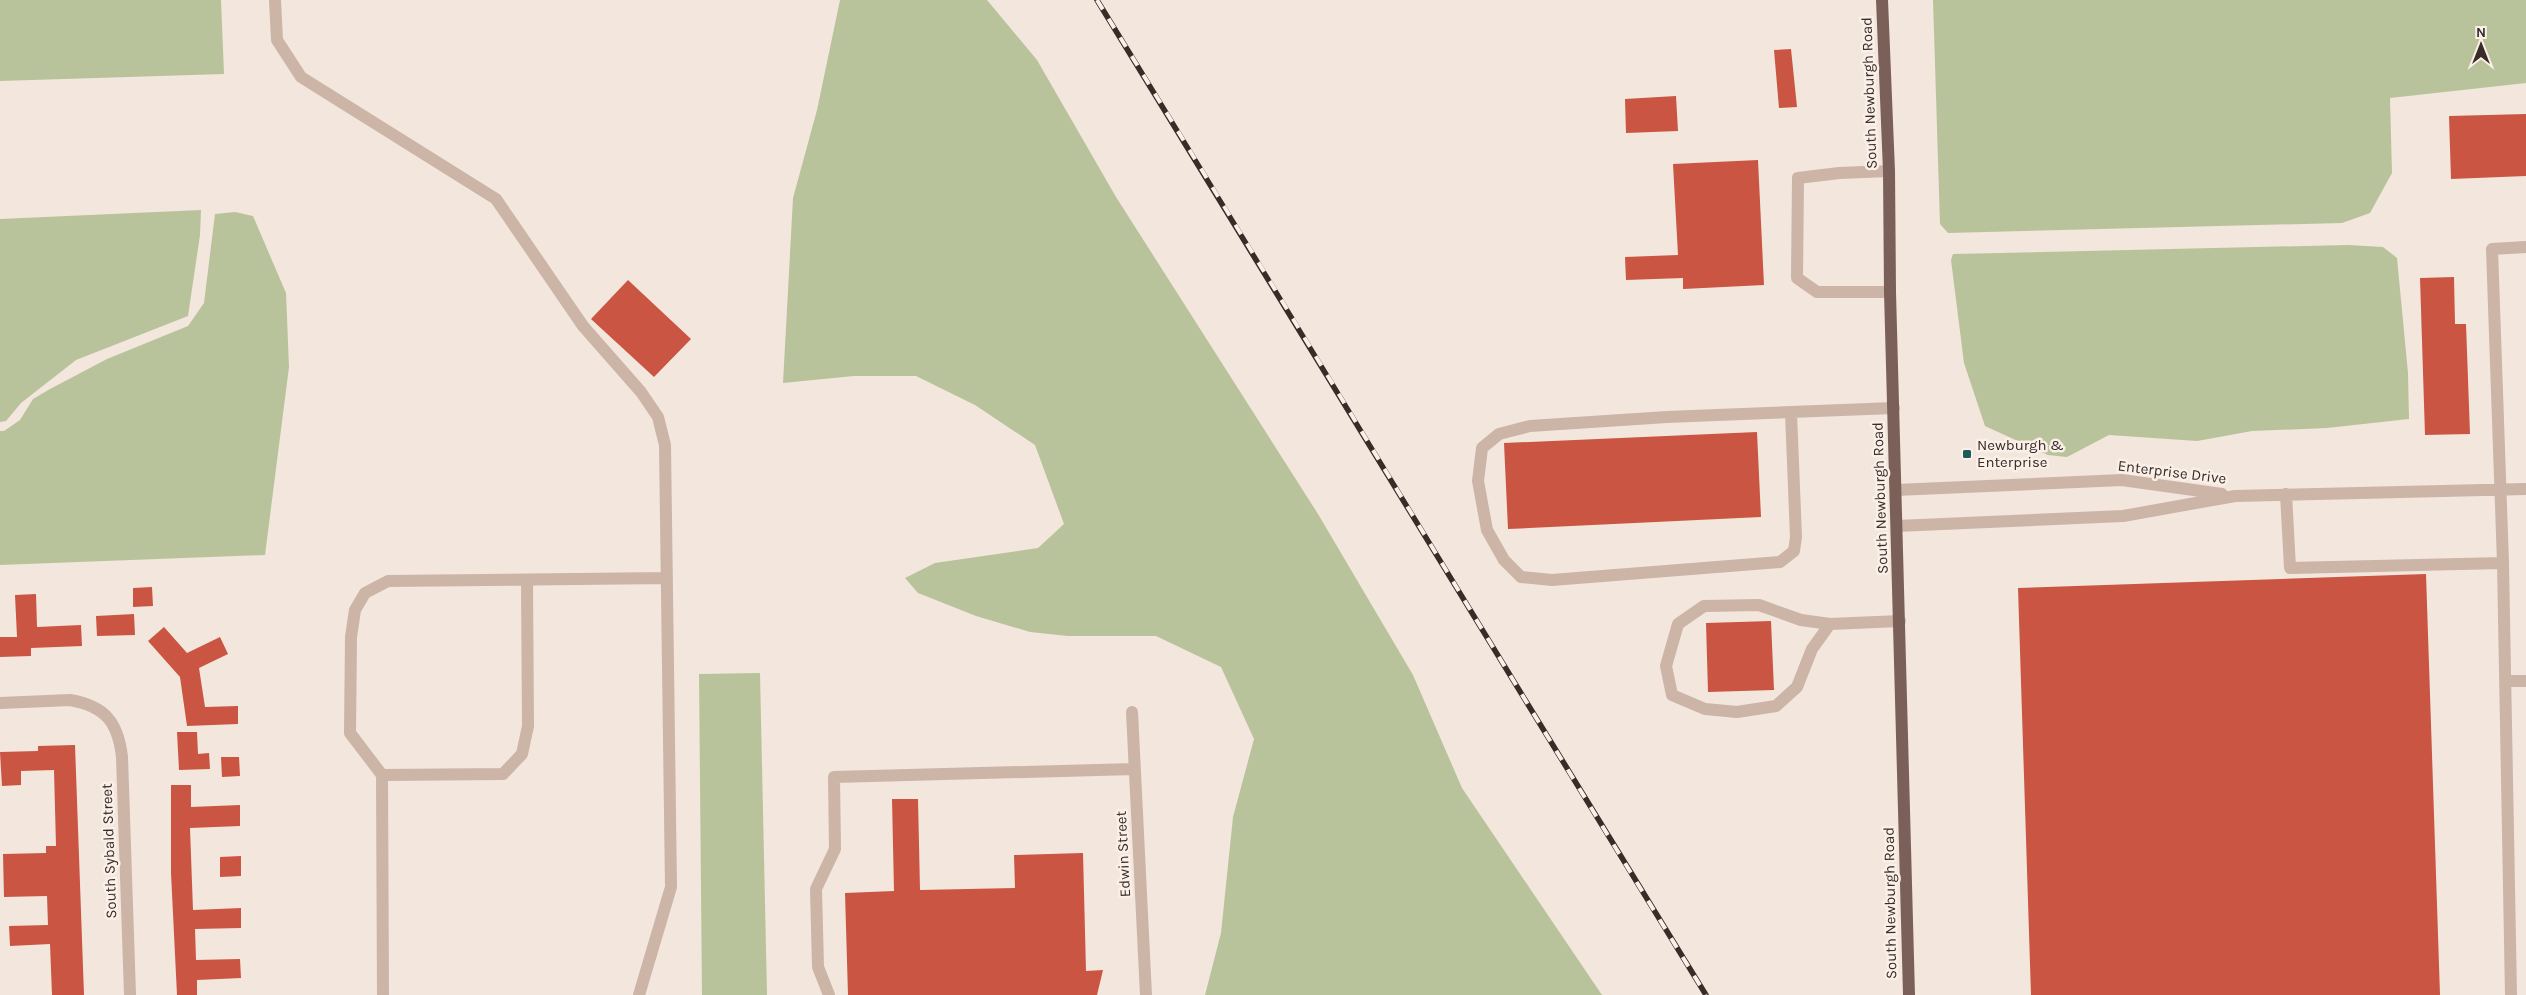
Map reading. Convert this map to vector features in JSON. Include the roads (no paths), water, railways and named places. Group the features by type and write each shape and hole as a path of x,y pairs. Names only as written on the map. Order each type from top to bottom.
{"main road":[{"name":"South Newburgh Road","path":"1882,0 1889,171 1890,292 1900,620 1908,995"}],"street":[{"path":"275,0 277,40 301,77 496,199 583,326 646,398 658,417 665,445 671,887 639,995"},
{"path":"1889,171 1838,173 1798,178 1797,278 1817,292 1890,292"},
{"path":"2511,995 2504,563 2492,249 2526,247"},
{"path":"1791,412 1796,538 1794,551 1780,562 1552,580 1521,576 1504,560 1487,530 1478,481 1482,448 1499,434 1530,426 1791,412 1894,408"},
{"name":"Enterprise Drive","path":"1896,490 2122,480 2235,496"},
{"name":"Enterprise Drive","path":"1897,526 2123,516 2235,496 2526,489"},
{"path":"2286,494 2290,568 2504,563"},
{"path":"383,995 382,775 350,734 351,636 355,610 365,592 388,582 526,582 668,578"},
{"path":"382,775 503,774 522,754 528,726 526,582"},
{"path":"1830,624 1812,649 1797,687 1776,706 1737,712 1705,710 1672,695 1666,666 1678,624 1704,606 1759,604 1801,620 1830,624 1900,620"},
{"path":"2506,682 2526,681"},
{"name":"South Sybald Street","path":"0,702 70,700 102,711 115,728 122,756 130,995"},
{"name":"Edwin Street","path":"1132,712 1146,995"},
{"path":"829,995 818,967 816,890 835,849 834,777 1134,769"}],"railway":[{"path":"1097,0 1706,995"}],"place":[{"name":"Newburgh & Enterprise","path":"1967,454"}]}
